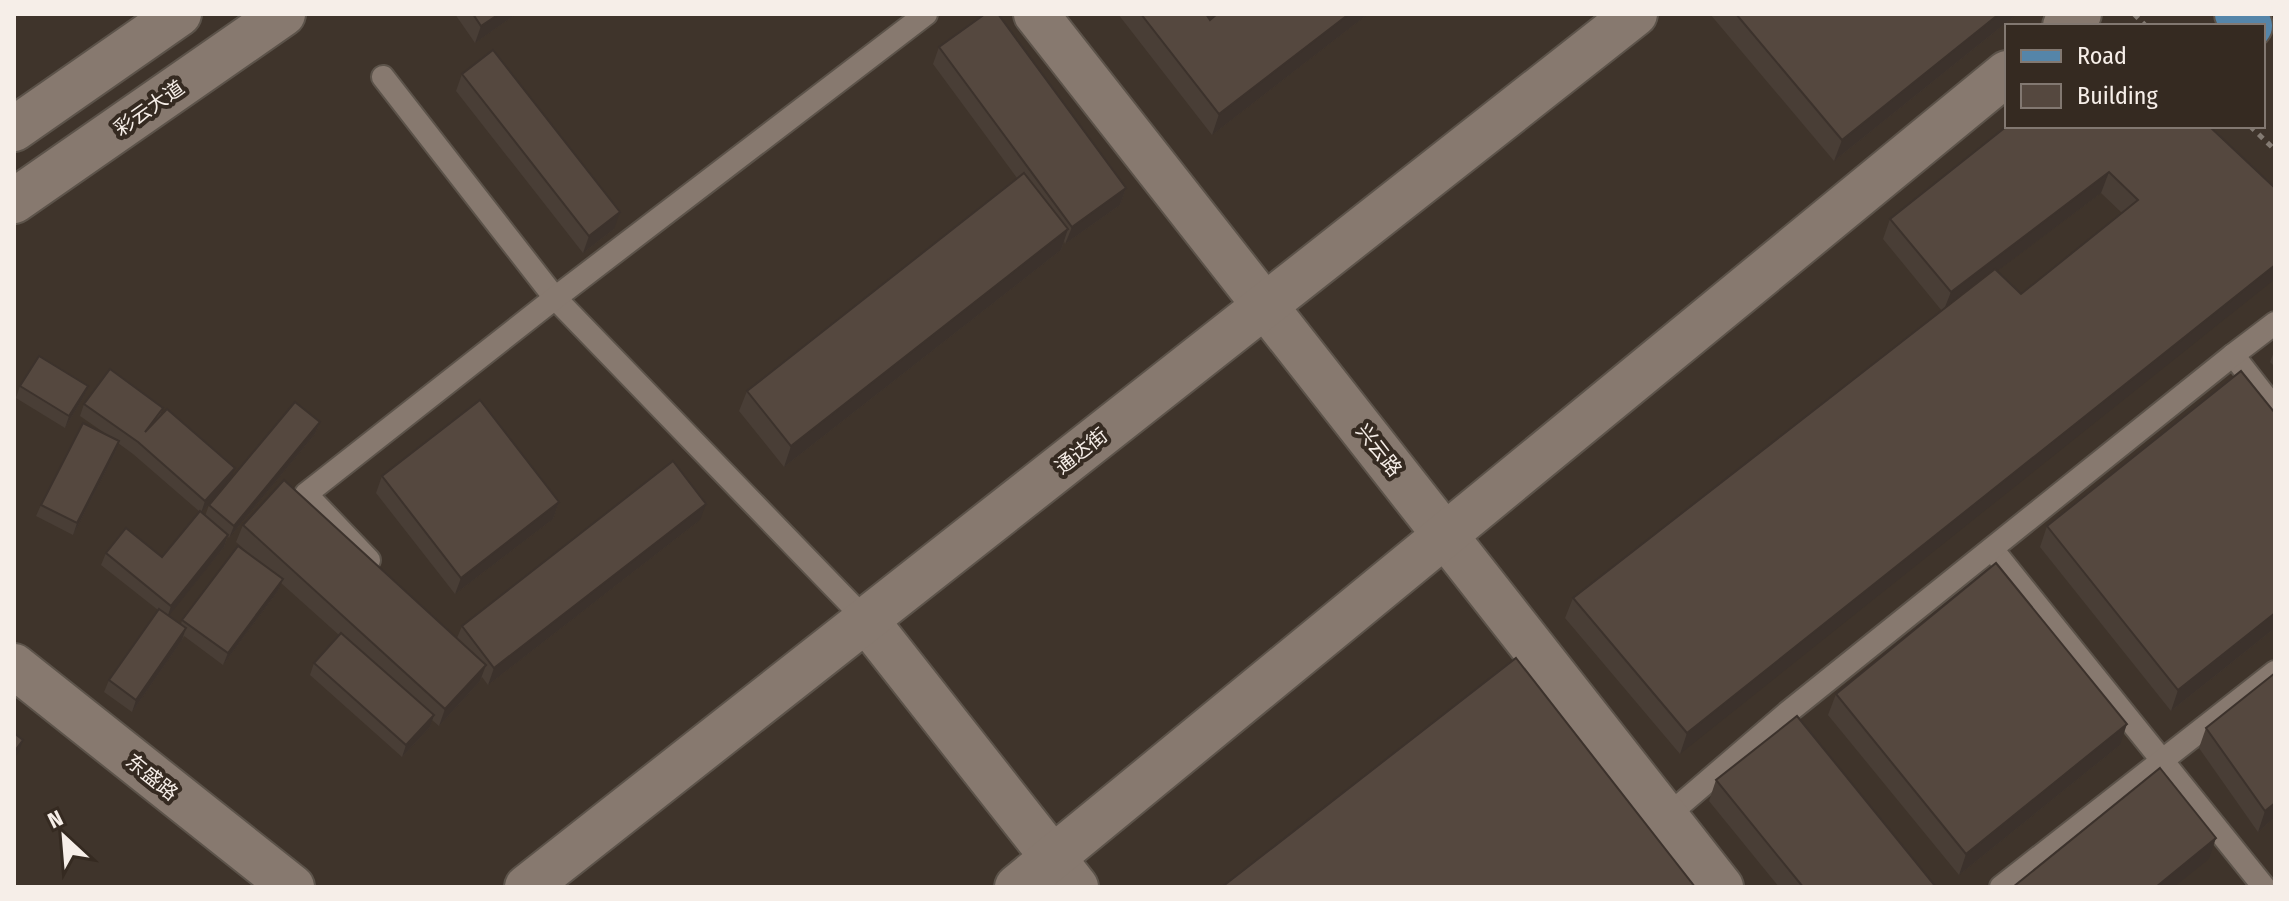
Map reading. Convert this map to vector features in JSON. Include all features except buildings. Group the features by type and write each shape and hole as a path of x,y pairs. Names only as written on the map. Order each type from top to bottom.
{"street":[{"path":"14,129 179,14"},
{"name":"彩云大道","path":"14,201 283,14"},
{"name":"兴云路","path":"1036,14 1721,887"},
{"name":"通达街","path":"527,887 1635,14"},
{"path":"1017,887 1064,872 1445,536 2005,75"},
{"path":"866,620 1064,872"},
{"name":"东盛路","path":"14,666 292,887"}],"lane":[{"path":"383,574 306,494 555,298 926,14"},
{"path":"383,77 555,298 866,620"},
{"path":"1666,817 1792,720 1992,549 2275,323"},
{"path":"2233,355 2275,409"},
{"path":"1992,549 2264,887"},
{"path":"2001,887 2275,672"}],"path":[{"path":"2252,128 2275,150"}]}
